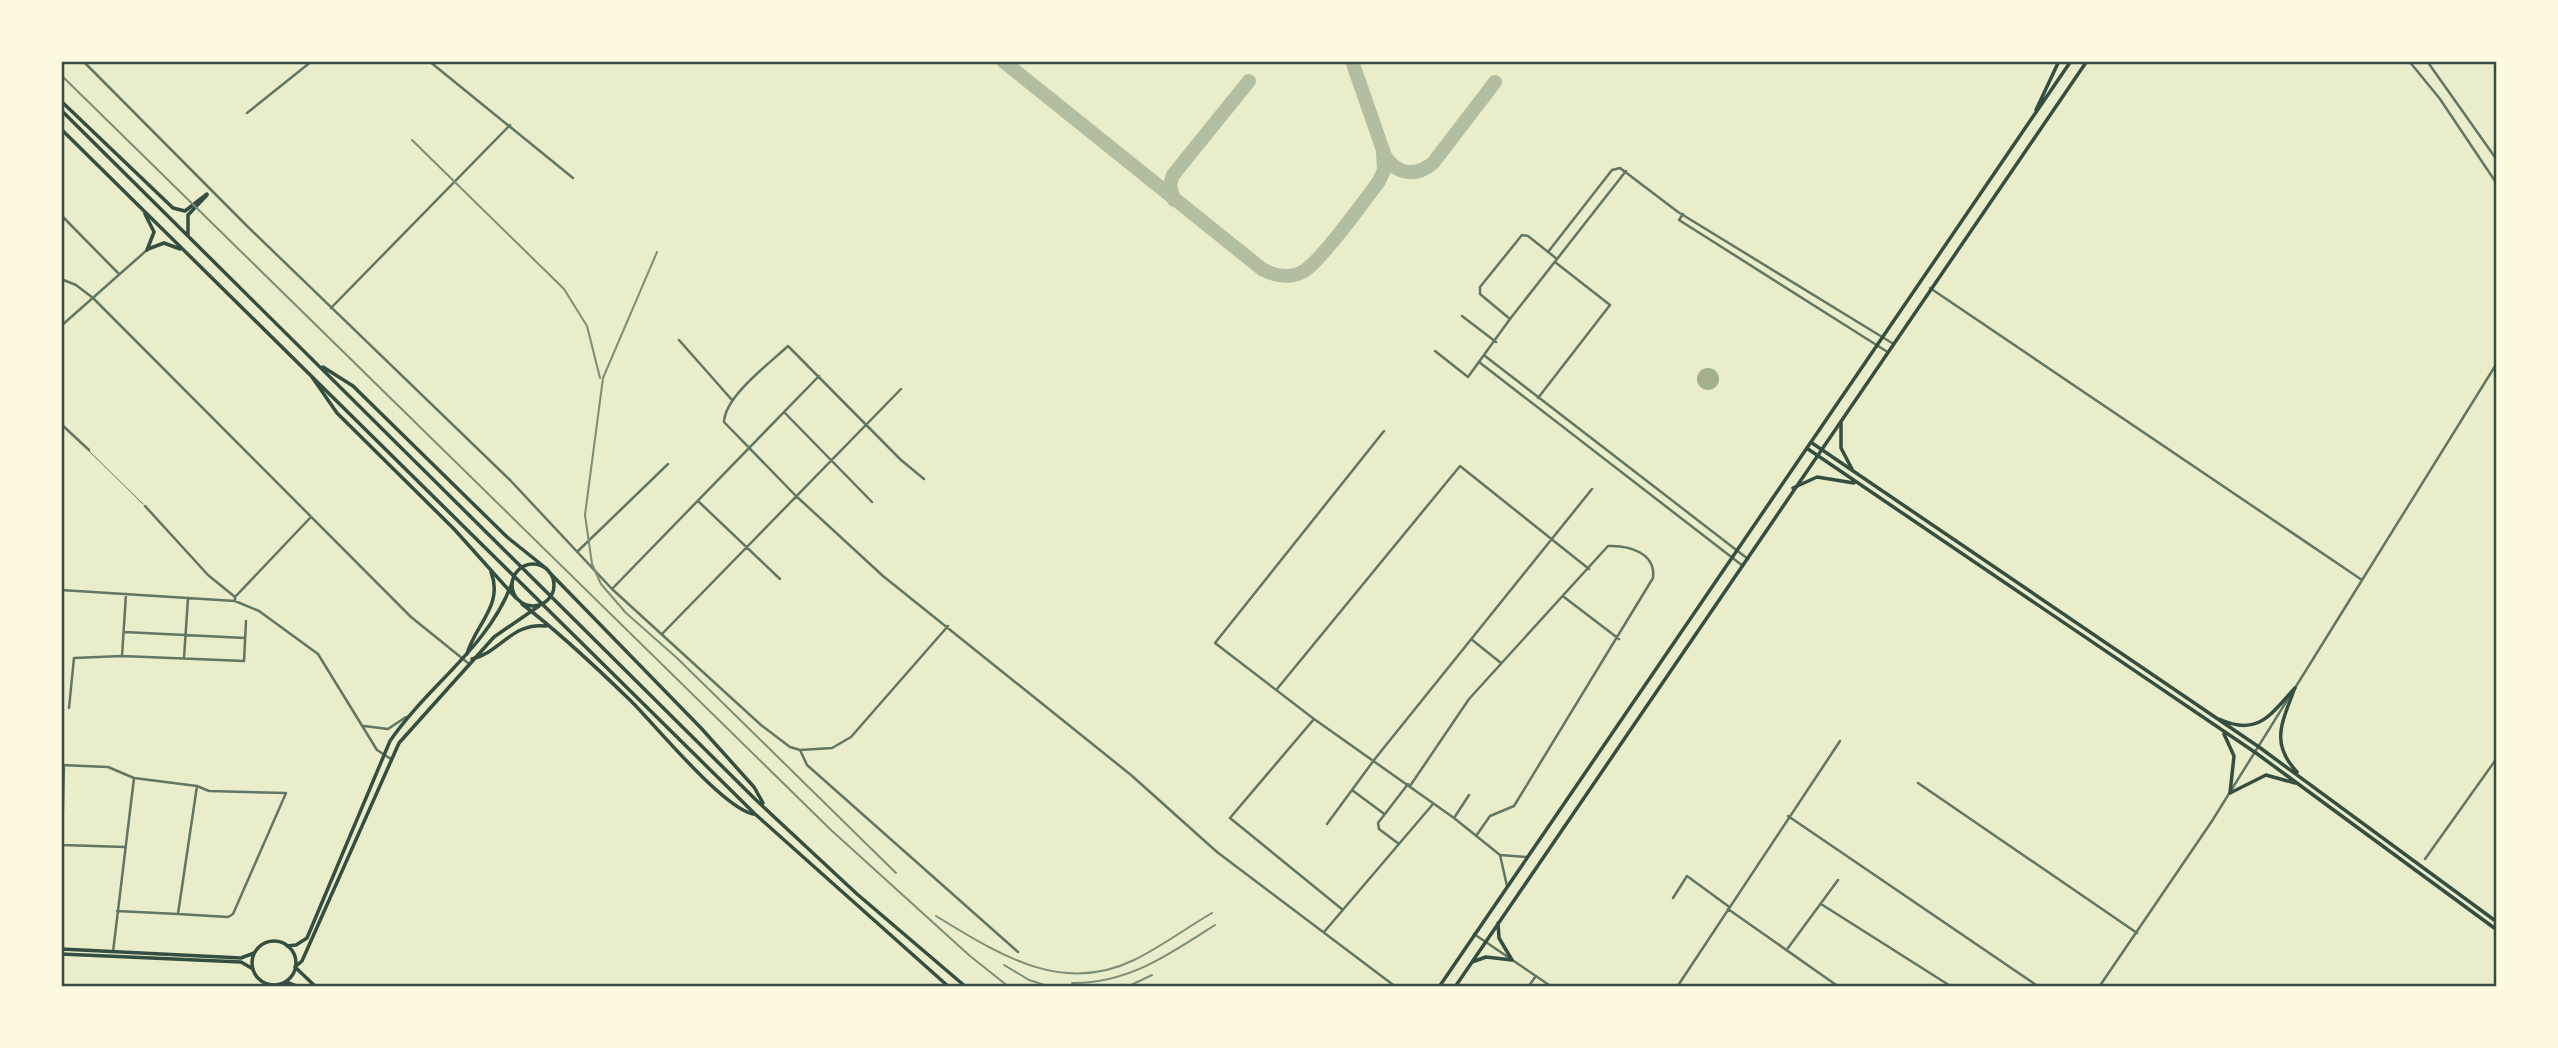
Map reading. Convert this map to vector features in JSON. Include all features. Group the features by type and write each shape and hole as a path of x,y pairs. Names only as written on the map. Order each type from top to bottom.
{"main road":[{"path":"2032,118 2059,61"},
{"path":"1439,987 2071,61"},
{"path":"1455,987 1748,559 1886,351 2087,61"},
{"path":"61,100 173,208 185,211 207,194"},
{"path":"61,110 755,799 865,902 966,987"},
{"path":"61,130 323,385 755,814 949,987"},
{"path":"188,237 186,221 207,194"},
{"path":"142,209 153,232 146,250"},
{"path":"146,250 164,243 185,252"},
{"path":"318,364 353,386 507,537 548,571 709,737 754,787 765,808"},
{"path":"309,372 337,413 489,567 516,598 630,700 713,786 744,812 755,814"},
{"path":"1842,418 1839,435 1841,448 1854,473"},
{"path":"1812,443 2259,747 2497,922"},
{"path":"1808,449 2256,753 2497,930"},
{"path":"1793,488 1817,477 1856,484"},
{"path":"61,951 241,958 254,953 268,942 287,946 296,945 307,938 384,755 406,717 494,623 517,572 527,565 548,571"},
{"path":"465,656 471,638 494,603 495,586 489,567"},
{"path":"286,982 307,948 391,759 407,732 470,661 504,628 530,609 539,606 553,592 548,571"},
{"path":"512,583 516,598"},
{"path":"523,604 539,606"},
{"path":"470,661 486,655 521,628 548,626"},
{"path":"2203,710 2232,724 2253,726 2265,719 2295,688"},
{"path":"2295,688 2284,718 2280,744 2284,756 2302,778"},
{"path":"2223,733 2234,756 2230,793"},
{"path":"2230,793 2266,775 2300,784"},
{"path":"1497,923 1499,938 1512,960"},
{"path":"287,946 295,956 295,967 316,987"},
{"path":"61,951 241,962 253,969 264,985 286,982 299,987"},
{"path":"253,969 254,953"},
{"path":"1471,963 1486,957 1512,960"}],"street":[{"path":"83,61 331,308 510,480 612,589 782,741 800,750 831,748 851,737 948,626"},
{"path":"247,113 312,61"},
{"path":"429,61 573,178"},
{"path":"2409,61 2440,99 2497,184"},
{"path":"2427,61 2497,160"},
{"path":"331,308 510,125"},
{"path":"1548,252 1612,170 1620,167 1683,214 1892,343"},
{"path":"1435,351 1468,376 1626,171"},
{"path":"207,194 212,190"},
{"path":"1683,214 1679,220 1886,351"},
{"path":"61,215 119,274"},
{"path":"1510,319 1483,298 1480,287 1522,235 1526,235 1548,252 1610,305 1538,398"},
{"path":"61,326 146,250"},
{"path":"61,279 76,285 93,298 411,617 470,661"},
{"path":"1930,288 2363,581"},
{"path":"1462,316 1496,342"},
{"path":"679,340 732,400"},
{"path":"924,479 788,346 732,400 724,422 794,495 883,576 1131,775 1217,852 1396,987"},
{"path":"1485,356 1748,559"},
{"path":"1479,362 1743,566"},
{"path":"2099,987 2256,753 2496,364"},
{"path":"612,589 820,376"},
{"path":"662,635 794,495 901,389"},
{"path":"784,412 872,502"},
{"path":"61,424 89,450"},
{"path":"1384,431 1214,643 1314,719 1454,818 1500,855 1528,857"},
{"path":"577,552 667,464"},
{"path":"1277,689 1460,466 1589,569"},
{"path":"1327,824 1374,760 1592,489"},
{"path":"698,501 780,579"},
{"path":"145,506 208,575 235,599 259,611 318,653 362,725 384,755 391,759"},
{"path":"61,590 235,599 310,518"},
{"path":"1399,844 1379,829 1379,818 1409,785 1469,699 1608,546 1625,546 1652,562 1654,569 1650,587 1514,806 1490,816 1476,836"},
{"path":"122,656 126,594"},
{"path":"1564,597 1619,639"},
{"path":"184,658 188,598"},
{"path":"69,708 74,658 122,656 244,661 246,621"},
{"path":"124,632 245,638"},
{"path":"1471,639 1502,664"},
{"path":"362,725 388,729 406,717"},
{"path":"1314,719 1230,818 1343,910"},
{"path":"1676,987 1840,741"},
{"path":"800,750 807,765 1017,952"},
{"path":"2425,859 2497,758"},
{"path":"117,911 228,917 233,914 286,793 209,791 197,786 134,778 108,767 63,765 62,845 125,847"},
{"path":"113,952 134,778"},
{"path":"1919,783 2137,933"},
{"path":"178,914 197,786"},
{"path":"1352,790 1383,813"},
{"path":"1454,818 1469,795"},
{"path":"1324,932 1433,803"},
{"path":"1788,816 2039,987"},
{"path":"1500,855 1507,887"},
{"path":"1673,898 1687,876 1839,987"},
{"path":"1788,948 1838,880"},
{"path":"1821,904 1952,987"},
{"path":"1475,934 1552,987"},
{"path":"1528,987 1536,976"},
{"path":"283,987 286,982"}],"lane":[{"path":"89,450 145,506"}],"shaded area":[{"path":"1708,368 1716,371 1719,379 1716,387 1708,390 1700,387 1697,379 1700,371"}],"taxiway":[{"path":"1003,61 1262,269 1278,275 1288,276 1304,271 1332,243 1379,181 1384,170 1383,152"},
{"path":"1352,61 1385,156 1395,167 1407,172 1420,170 1433,163 1495,82"},
{"path":"1174,200 1170,185 1173,175 1249,81"}],"railway":[{"path":"61,75 831,830 970,956 1009,987"},
{"path":"412,140 564,289 587,326 600,378"},
{"path":"657,252 603,378 585,515 592,564 601,584 626,613 677,658 896,873"},
{"path":"936,916 1006,956 1055,972 1081,974 1107,970 1134,960 1212,913"},
{"path":"1072,983 1092,982 1130,973 1165,956 1215,925"},
{"path":"1004,965 1029,980 1051,987"},
{"path":"1127,987 1152,975"}]}
